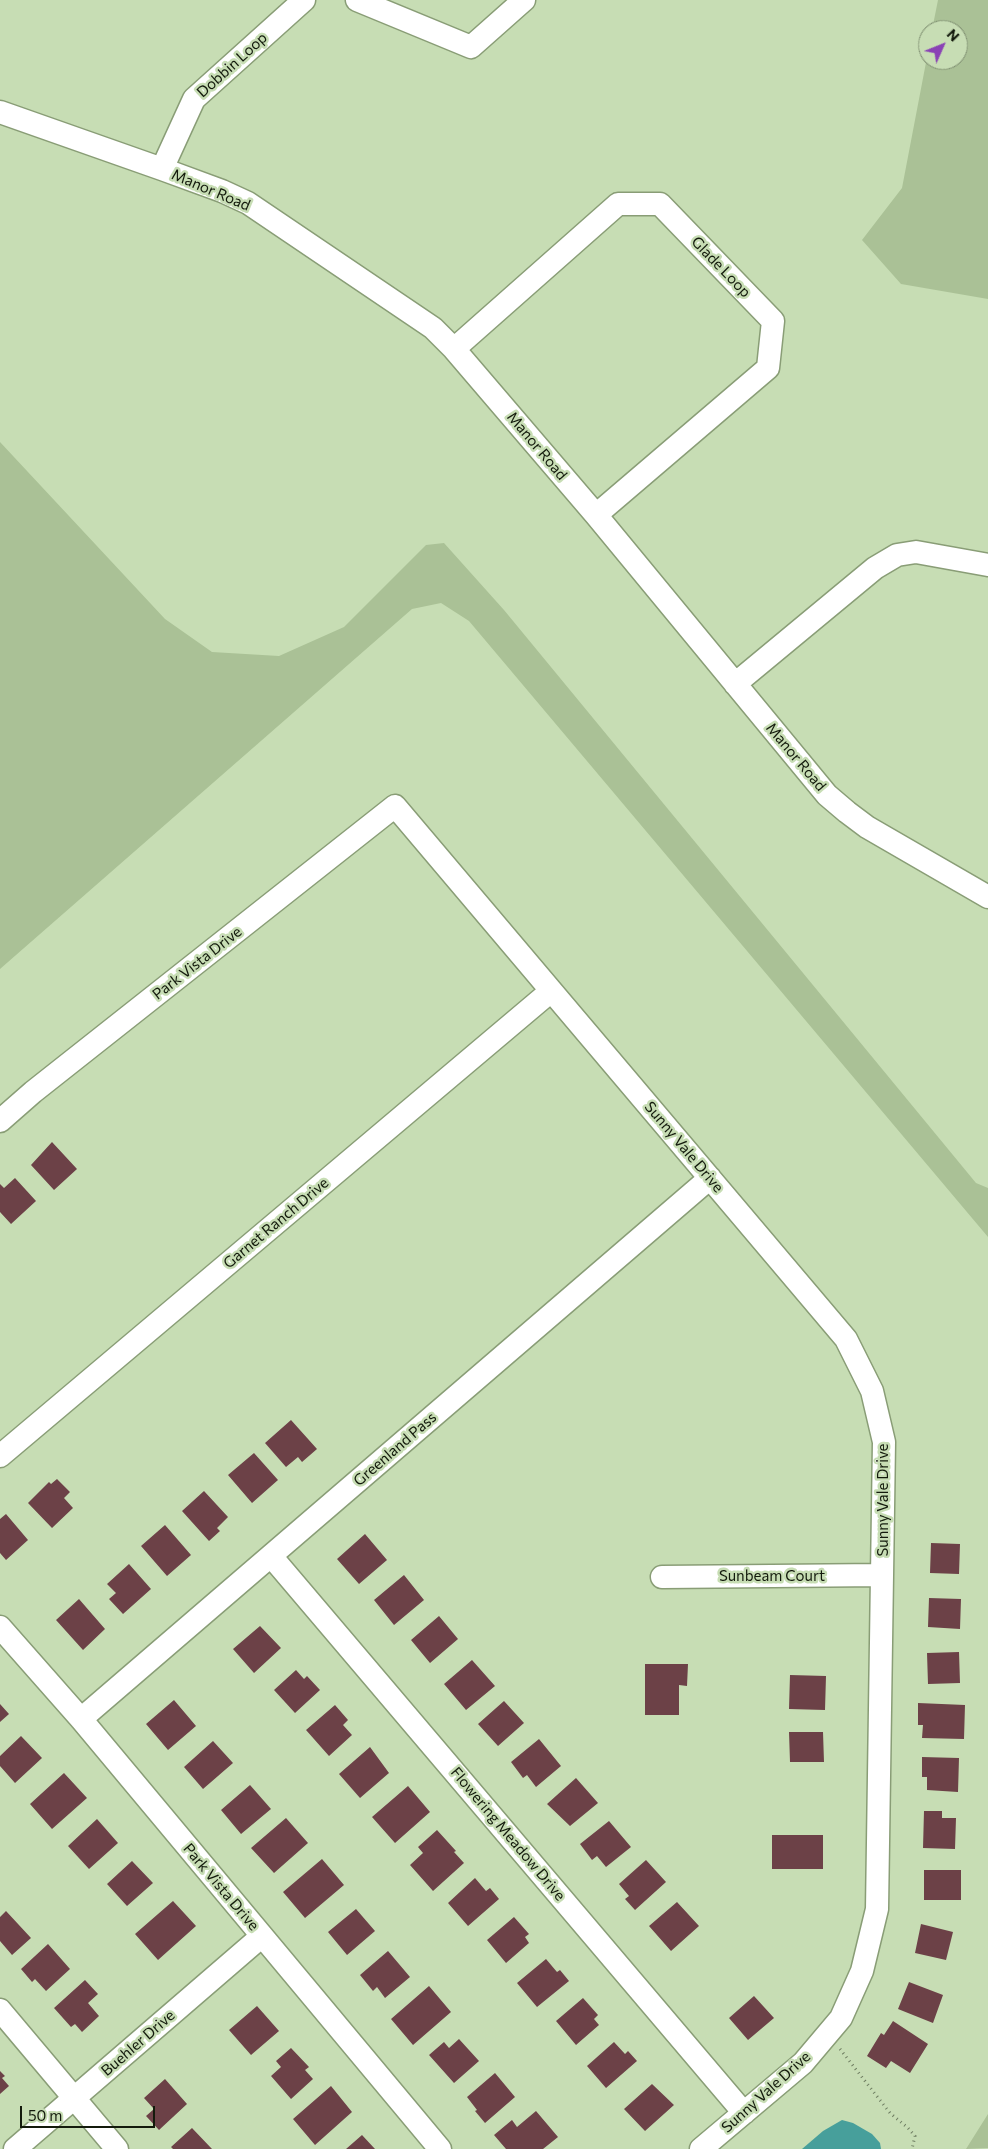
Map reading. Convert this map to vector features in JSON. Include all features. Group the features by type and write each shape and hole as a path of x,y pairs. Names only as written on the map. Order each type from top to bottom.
{"street":[{"name":"Dobbin Loop","path":"162,169 194,99 304,0"},
{"path":"358,0 471,47 524,0"},
{"name":"Manor Road","path":"0,112 222,191 248,204 415,314 433,328 454,349 596,516 827,795 867,827 988,898"},
{"name":"Glade Loop","path":"454,349 618,204 660,204 773,321 768,368 596,516"},
{"path":"735,684 875,568 897,555 916,552 988,566"},
{"name":"Sunny Vale Drive","path":"395,806 846,1339 872,1391 884,1442 877,1909 862,1971 841,2018 803,2063 702,2149"},
{"name":"Park Vista Drive","path":"0,1121 33,1092 395,806"},
{"name":"Garnet Ranch Drive","path":"0,1456 552,991"},
{"name":"Greenland Pass","path":"81,1719 710,1178"},
{"name":"Flowering Meadow Drive","path":"271,1556 744,2113"},
{"name":"Sunbeam Court","path":"662,1577 882,1576"},
{"name":"Park Vista Drive","path":"0,1627 81,1719 440,2149"},
{"name":"Buehler Drive","path":"14,2149 262,1936"},
{"path":"0,2010 117,2149"}],"path":[{"path":"840,2049 884,2106 915,2136 912,2149"}],"green space":[{"path":"938,0 988,0 988,299 901,284 862,240 902,188 925,70 968,70 968,20 934,20"},
{"path":"0,442 165,619 212,652 279,656 344,627 426,545 444,543 504,610 976,1183 988,1188 988,1237 469,621 441,603 412,609 0,969"},
{"path":"988,2114 988,2148 966,2149"}],"water":[{"path":"842,2120 853,2123 872,2134 880,2143 881,2149 802,2149 823,2131"}],"building":[{"path":"52,1142 77,1169 54,1190 31,1165"},
{"path":"15,1178 36,1201 11,1224 0,1212 0,1184 4,1188"},
{"path":"291,1420 317,1449 302,1462 298,1457 286,1467 265,1443"},
{"path":"254,1453 278,1480 252,1503 228,1475"},
{"path":"57,1479 70,1492 64,1498 73,1508 52,1528 28,1503 49,1482 51,1484"},
{"path":"204,1491 228,1517 217,1528 220,1531 209,1541 182,1511"},
{"path":"6,1514 28,1540 6,1560 0,1553 0,1519"},
{"path":"165,1525 191,1555 167,1576 141,1546"},
{"path":"365,1534 387,1560 359,1584 337,1559"},
{"path":"931,1543 960,1544 959,1574 930,1573"},
{"path":"129,1564 151,1589 123,1614 109,1599 116,1593 107,1584"},
{"path":"404,1575 424,1600 394,1625 374,1600"},
{"path":"929,1598 961,1599 960,1629 928,1627"},
{"path":"79,1599 105,1629 83,1650 56,1620"},
{"path":"439,1616 458,1639 430,1663 411,1640"},
{"path":"260,1626 281,1648 254,1673 233,1649"},
{"path":"959,1652 960,1683 928,1684 927,1653"},
{"path":"472,1660 495,1686 466,1710 444,1684"},
{"path":"645,1664 688,1664 687,1686 679,1685 679,1715 645,1715"},
{"path":"296,1670 304,1679 307,1676 320,1690 295,1713 274,1690"},
{"path":"790,1675 826,1676 825,1710 789,1709"},
{"path":"174,1700 196,1726 168,1750 146,1724"},
{"path":"504,1701 524,1723 498,1746 478,1724"},
{"path":"918,1703 965,1705 964,1739 922,1738 923,1725 918,1725"},
{"path":"0,1704 9,1714 0,1722"},
{"path":"335,1705 348,1720 343,1725 352,1735 329,1756 306,1730"},
{"path":"789,1732 823,1732 824,1762 790,1762"},
{"path":"21,1736 42,1758 15,1783 0,1766 0,1756"},
{"path":"539,1739 561,1766 536,1787 527,1775 523,1778 511,1762"},
{"path":"213,1741 233,1763 203,1789 184,1767"},
{"path":"370,1747 389,1773 360,1798 339,1774"},
{"path":"922,1757 959,1758 958,1792 927,1790 927,1777 922,1777"},
{"path":"64,1773 87,1798 52,1829 30,1804"},
{"path":"576,1778 598,1803 570,1826 547,1804"},
{"path":"250,1785 271,1809 241,1834 221,1810"},
{"path":"408,1786 430,1812 395,1843 372,1817"},
{"path":"924,1811 942,1811 942,1818 956,1818 955,1849 923,1848"},
{"path":"286,1818 308,1843 274,1873 251,1848"},
{"path":"97,1819 118,1843 89,1869 68,1846"},
{"path":"609,1821 631,1847 606,1867 597,1856 592,1860 580,1844"},
{"path":"437,1830 464,1863 433,1891 410,1865 423,1853 418,1847"},
{"path":"772,1835 823,1835 823,1869 772,1869"},
{"path":"322,1859 344,1885 305,1918 283,1892"},
{"path":"646,1860 666,1882 635,1910 625,1899 629,1896 619,1884"},
{"path":"132,1861 153,1883 127,1906 107,1884"},
{"path":"924,1870 961,1870 961,1900 924,1900"},
{"path":"475,1878 486,1891 490,1888 499,1899 468,1926 448,1903"},
{"path":"173,1901 196,1926 158,1960 135,1934"},
{"path":"677,1902 699,1926 671,1951 649,1926"},
{"path":"356,1909 375,1931 347,1955 328,1932"},
{"path":"6,1911 31,1938 12,1955 0,1941 0,1917"},
{"path":"514,1917 529,1934 525,1937 529,1943 506,1963 487,1940"},
{"path":"921,1924 953,1932 946,1960 915,1953"},
{"path":"48,1944 70,1969 46,1991 35,1979 32,1982 21,1969"},
{"path":"388,1951 410,1977 385,1998 377,1987 373,1991 360,1975"},
{"path":"546,1959 557,1972 560,1970 569,1981 537,2007 517,1983"},
{"path":"85,1980 98,1994 88,2003 99,2016 82,2032 75,2024 71,2027 54,2008"},
{"path":"909,1982 943,1995 933,2023 898,2009"},
{"path":"429,1986 451,2012 413,2045 391,2019"},
{"path":"754,1996 774,2018 748,2040 729,2018"},
{"path":"583,1998 598,2015 594,2019 599,2025 576,2045 556,2021"},
{"path":"257,2006 279,2031 251,2055 229,2030"},
{"path":"893,2021 928,2044 910,2073 891,2061 886,2068 867,2056 881,2033 884,2035"},
{"path":"459,2039 479,2061 454,2083 429,2055 444,2042 449,2048"},
{"path":"614,2042 625,2054 628,2051 637,2061 606,2088 587,2066"},
{"path":"291,2048 309,2067 305,2070 313,2079 291,2099 271,2076 281,2067 276,2061"},
{"path":"0,2071 5,2076 2,2078 9,2086 0,2094"},
{"path":"495,2073 515,2097 485,2123 467,2097"},
{"path":"165,2079 187,2104 159,2130 146,2116 154,2109 144,2098"},
{"path":"652,2084 674,2105 645,2131 624,2109"},
{"path":"331,2086 352,2112 315,2145 293,2119"},
{"path":"536,2111 558,2137 543,2149 506,2149 494,2135 512,2120 517,2127"},
{"path":"192,2128 212,2149 173,2149 171,2147"},
{"path":"362,2135 375,2149 346,2149"}]}
